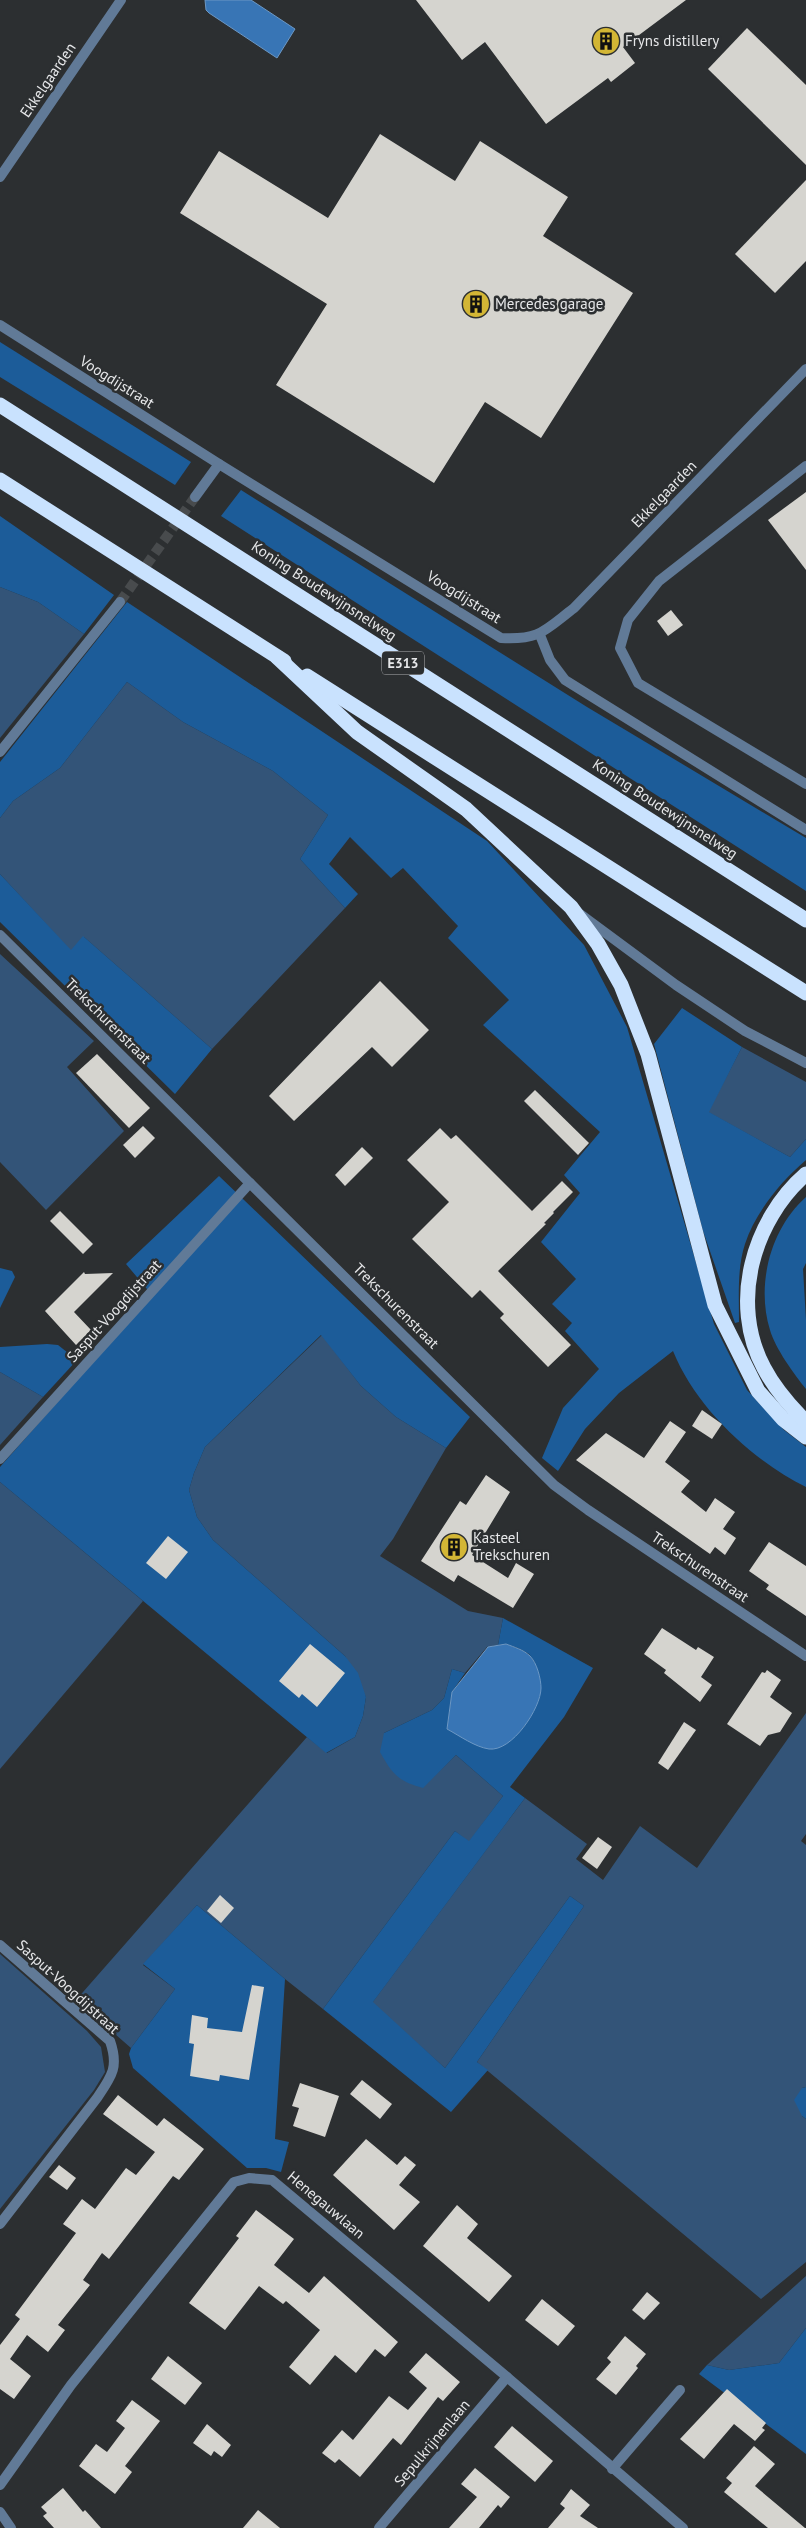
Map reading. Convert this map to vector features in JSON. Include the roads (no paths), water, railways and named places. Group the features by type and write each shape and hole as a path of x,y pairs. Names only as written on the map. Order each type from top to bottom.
{"highway":[{"name":"Koning Boudewijnsnelweg","path":"0,406 806,920"},
{"path":"0,480 806,994"},
{"path":"277,657 357,732 466,809 571,907 598,944 636,1019 648,1054 715,1305 758,1391 783,1419 806,1437"},
{"path":"806,1174 788,1190 766,1223 750,1264 748,1304 752,1333 763,1366 776,1389 806,1422"}],"street":[{"name":"Ekkelgaarden","path":"0,177 120,0"},
{"name":"Voogdijstraat","path":"0,325 219,464 501,638 520,639 540,635"},
{"name":"Ekkelgaarden","path":"540,635 574,608 806,369"},
{"path":"196,497 219,464"},
{"path":"806,466 659,582 628,620 620,648 638,683 806,784"},
{"path":"0,752 120,602"},
{"path":"540,635 550,660 565,680 806,830"},
{"path":"571,907 676,984 745,1031 806,1063"},
{"name":"Trekschurenstraat","path":"0,935 554,1485 588,1510 806,1656"},
{"name":"Sasput-Voogdijstraat","path":"0,1459 250,1183"},
{"name":"Sasput-Voogdijstraat","path":"0,1945 110,2041 116,2058 112,2076 98,2098 0,2224"},
{"name":"Henegauwlaan","path":"0,2484 71,2385 234,2182 249,2178 272,2180 507,2376 683,2528"},
{"name":"Sepulkrijnenlaan","path":"379,2528 507,2376"},
{"path":"612,2468 680,2390"},
{"path":"0,2512 11,2528"}],"tunnel":[{"path":"120,602 195,497"}],"place":[{"name":"Fryns distillery","path":"606,41"},
{"name":"Mercedes garage","path":"476,304"},
{"name":"Kasteel Trekschuren","path":"454,1547"}]}
